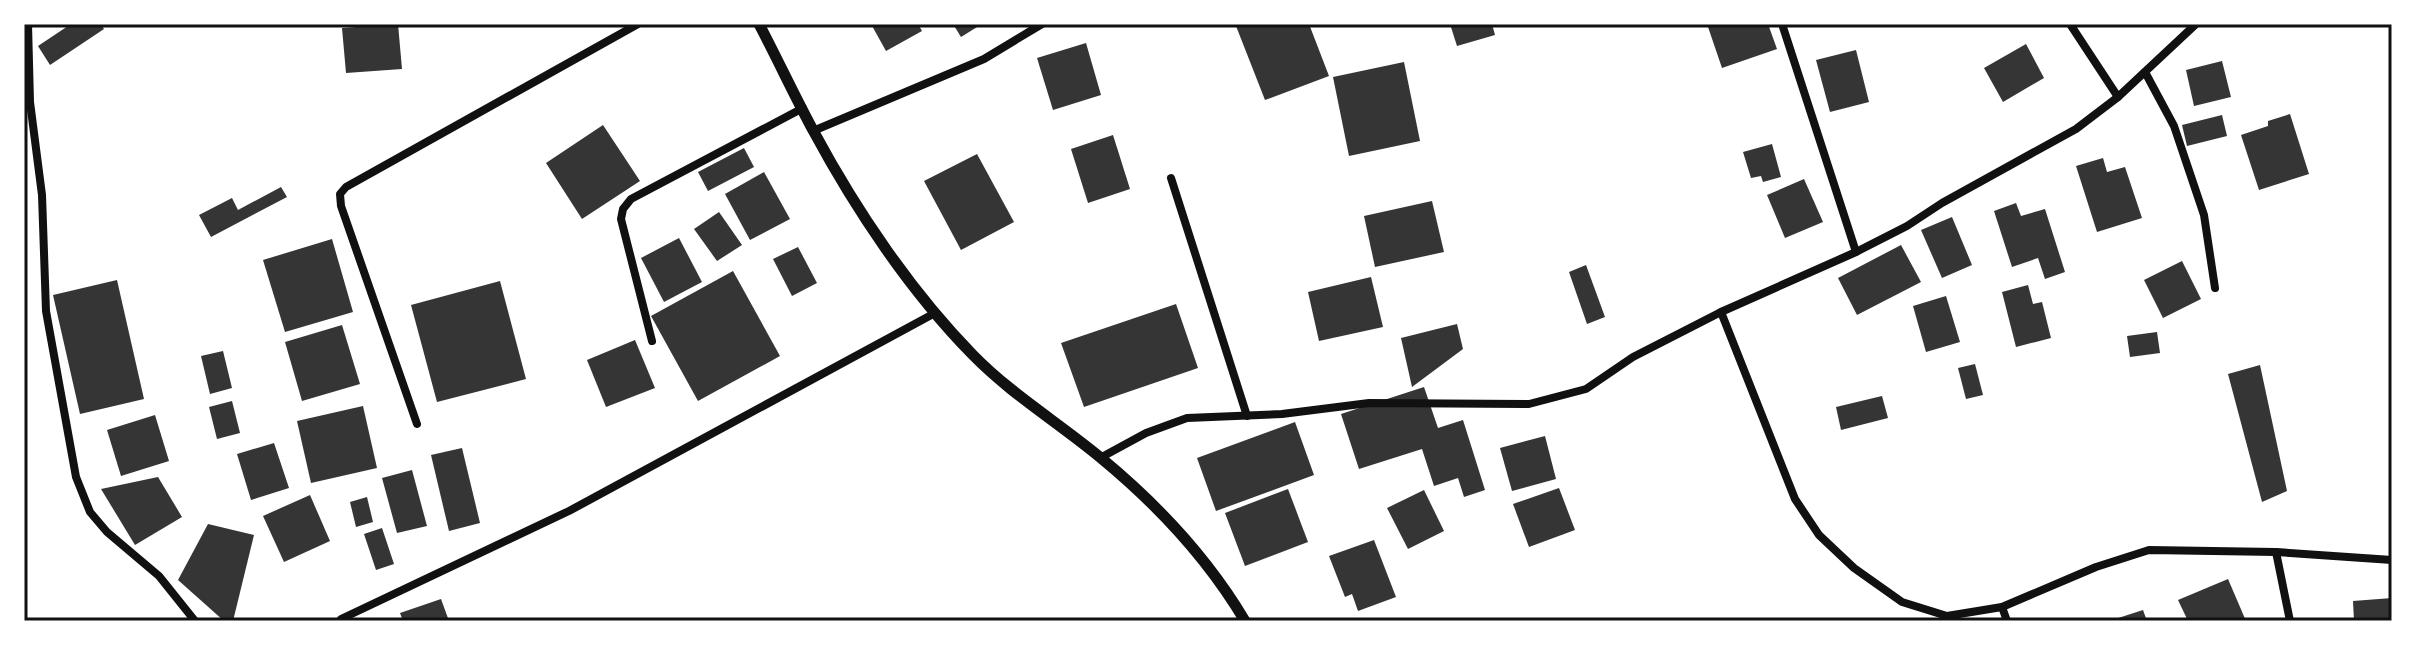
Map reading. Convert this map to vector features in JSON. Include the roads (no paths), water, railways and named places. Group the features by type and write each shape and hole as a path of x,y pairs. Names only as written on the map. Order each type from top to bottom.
{"street":[{"path":"28,24 30,102 42,195 46,311 76,477 90,512 107,532 159,576 195,621"},
{"path":"417,424 341,206 340,194 346,187 638,24"},
{"path":"759,24 813,131 860,211 935,313 985,366 1100,458 1175,525 1227,591 1245,621"},
{"path":"813,131 984,59 1042,24"},
{"path":"1782,24 1856,252"},
{"path":"2070,24 2118,97"},
{"path":"1100,458 1146,433 1187,418 1247,416 1369,403 1529,404 1586,389 1633,357 1721,312 1856,252 2076,129 2118,97 2196,24"},
{"path":"2145,72 2174,126 2204,215 2215,288"},
{"path":"652,341 621,219 623,209 631,199 654,186 803,108"},
{"path":"1171,178 1247,416"},
{"path":"1721,312 1795,499 1819,535 1854,568 1902,602 1948,618 2002,607 2096,567 2149,550 2276,552 2392,560"},
{"path":"339,620 569,511 935,313"},
{"path":"2276,552 2290,621"},
{"path":"2002,607 2007,621"}]}
